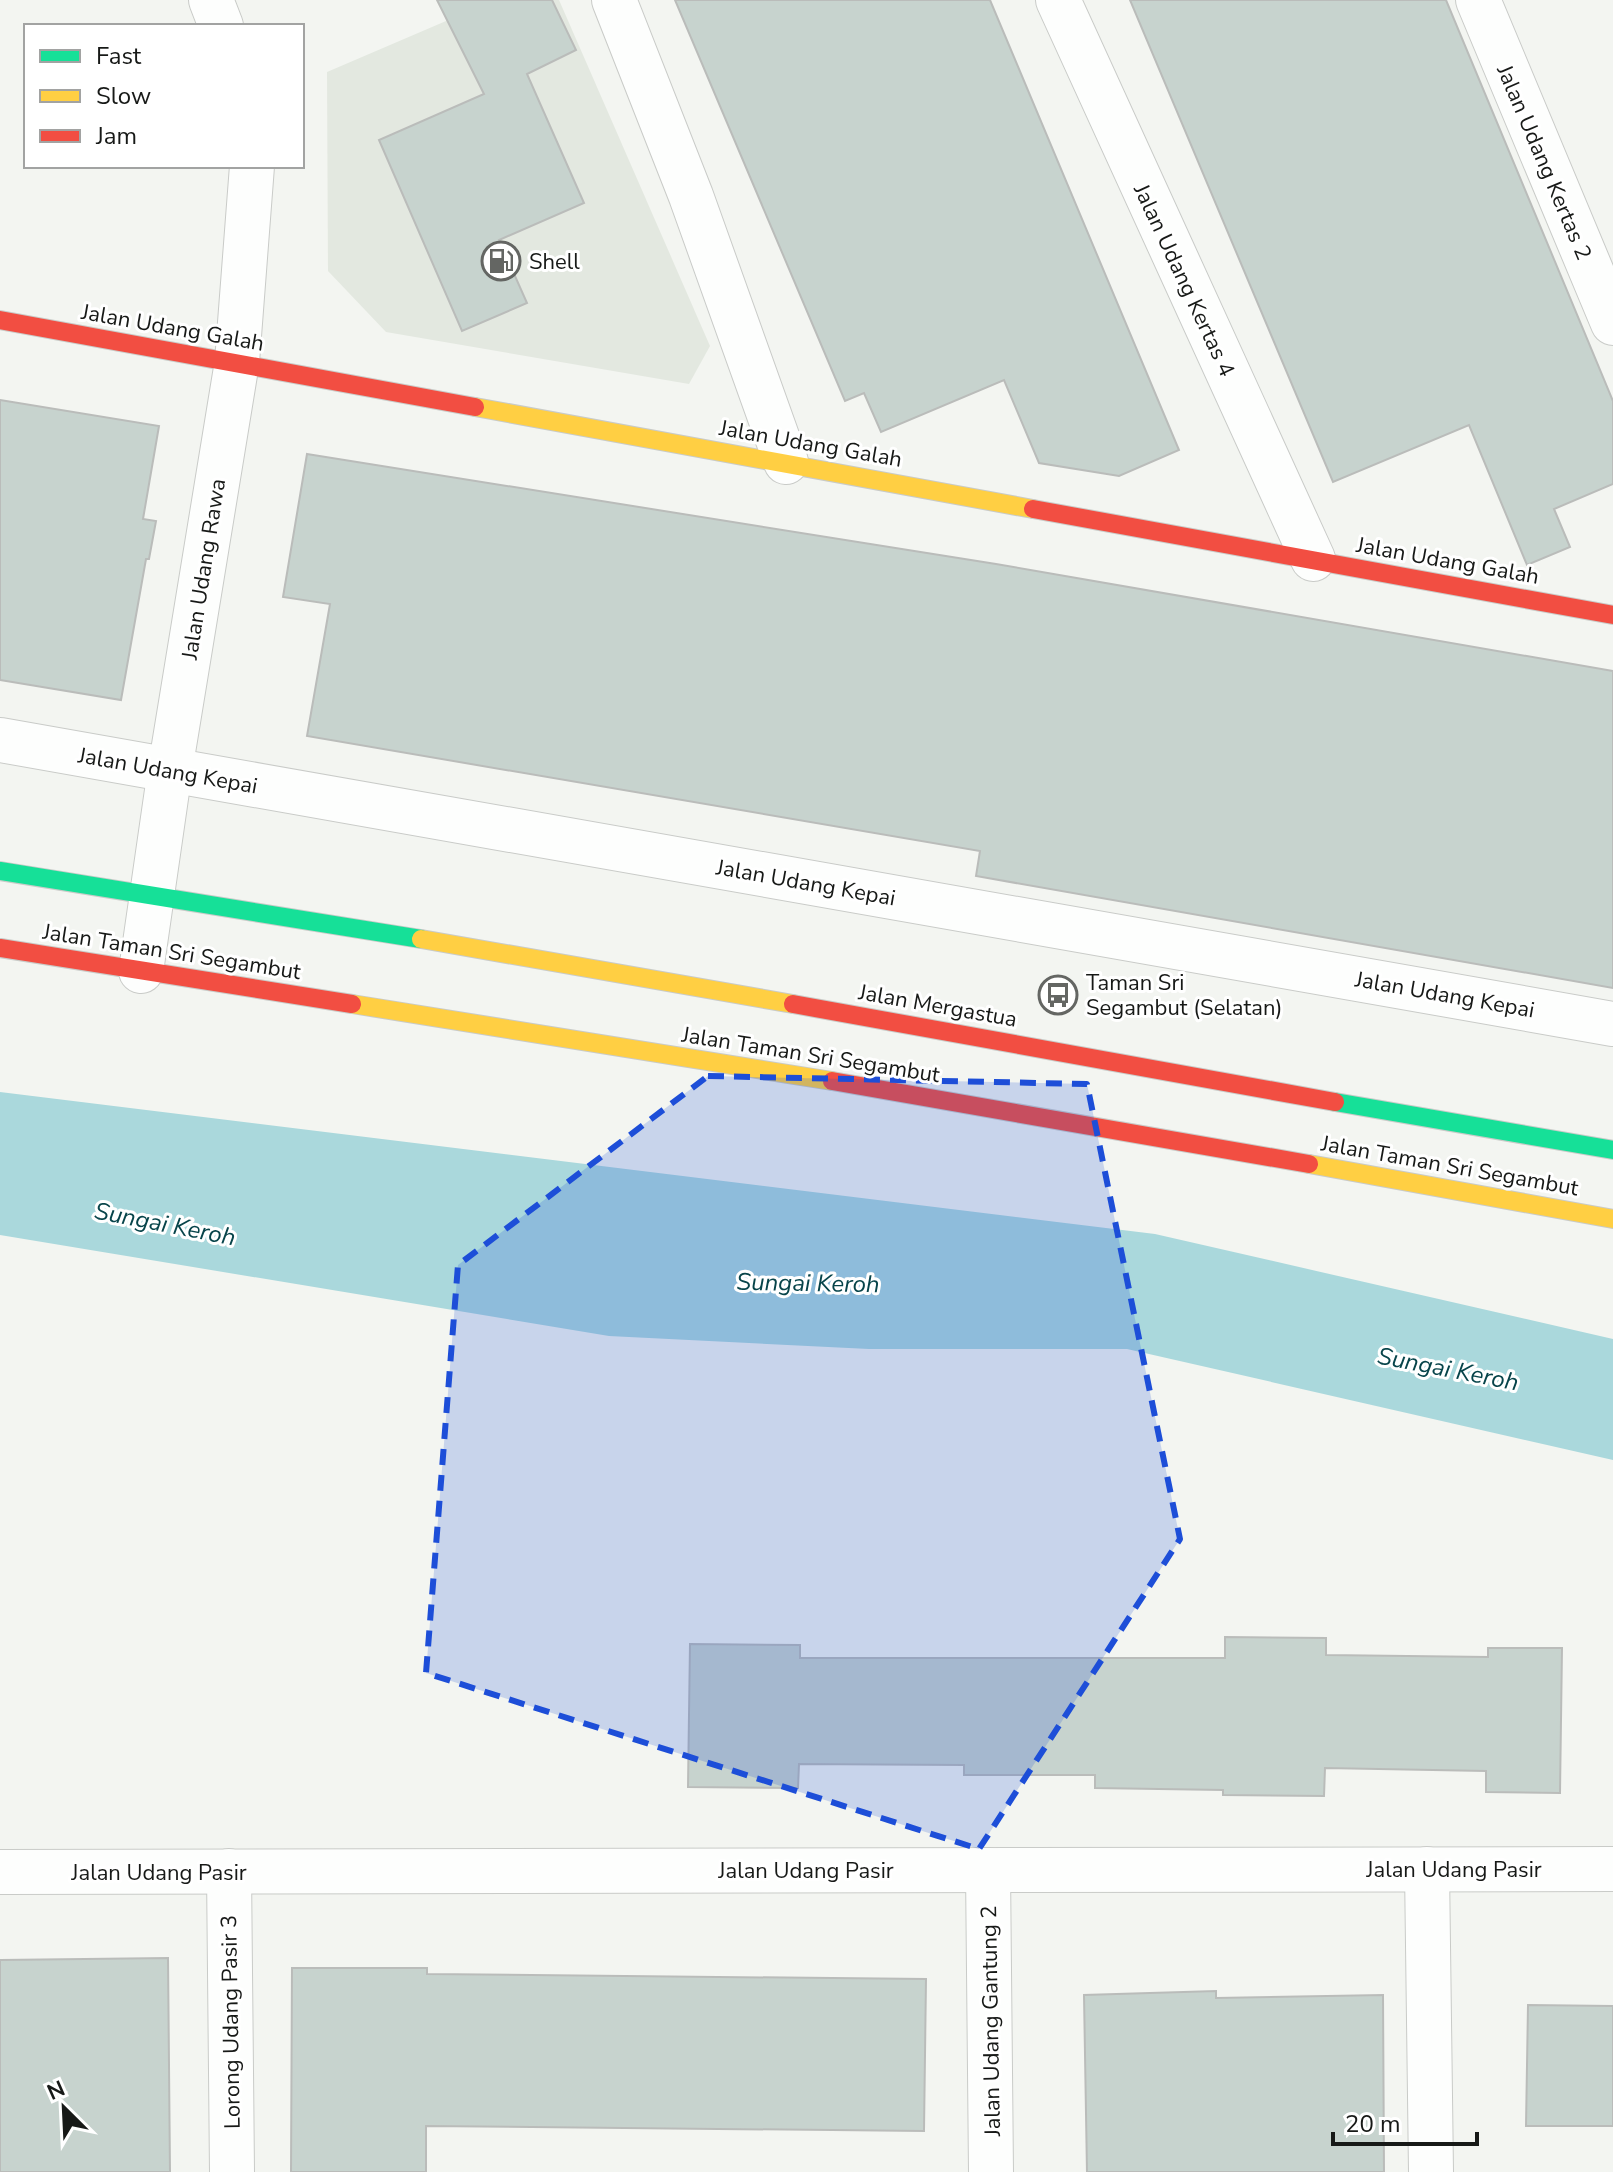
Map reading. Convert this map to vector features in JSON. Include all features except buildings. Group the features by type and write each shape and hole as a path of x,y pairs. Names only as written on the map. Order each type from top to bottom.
{"street":[{"path":"211,0 220,24"},
{"path":"614,0 691,196 786,462"},
{"name":"Jalan Udang Kertas 4","path":"1058,0 1313,559"},
{"name":"Jalan Udang Kertas 2","path":"1478,0 1613,323"},
{"name":"Jalan Udang Rawa","path":"141,971 170,770 237,362 252,168"},
{"name":"Jalan Udang Galah","path":"0,320 1613,615"},
{"name":"Jalan Udang Kepai","path":"0,740 1613,1024"},
{"path":"0,871 151,896"},
{"name":"Jalan Mergastua","path":"151,896 614,971 1443,1122"},
{"name":"Jalan Taman Sri Segambut","path":"0,948 954,1100 1613,1219"},
{"name":"Jalan Taman Sri Segambut","path":"1443,1122 1613,1150"},
{"path":"1427,1869 1431,2172"},
{"name":"Jalan Udang Pasir","path":"0,1872 1613,1869"},
{"name":"Jalan Udang Gantung 2","path":"988,1870 991,2172"},
{"name":"Lorong Udang Pasir 3","path":"229,1871 232,2172"}],"highlighted area":[{"path":"708,1076 1087,1084 1180,1539 979,1849 426,1673 458,1265"}],"shaded area":[{"path":"495,0 559,0 710,346 689,384 386,332 328,271 327,72"}],"water":[{"name":"Sungai Keroh","path":"0,1092 1155,1234 1613,1339 1613,1460 1127,1349 869,1349 609,1336 0,1235"}],"traffic: fast":[{"path":"0,871 421,939"},
{"path":"1335,1102 1613,1150"}],"traffic: slow":[{"path":"475,407 1033,509"},
{"path":"421,939 793,1004"},
{"path":"352,1004 832,1081"},
{"path":"1309,1164 1613,1219"}],"traffic: jam":[{"path":"0,320 475,407"},
{"path":"1033,509 1613,615"},
{"path":"0,948 352,1004"},
{"path":"793,1004 1335,1102"},
{"path":"832,1081 1309,1164"}],"place":[{"name":"Shell","path":"501,261"},
{"name":"Taman Sri Segambut (Selatan)","path":"1058,995"}]}
